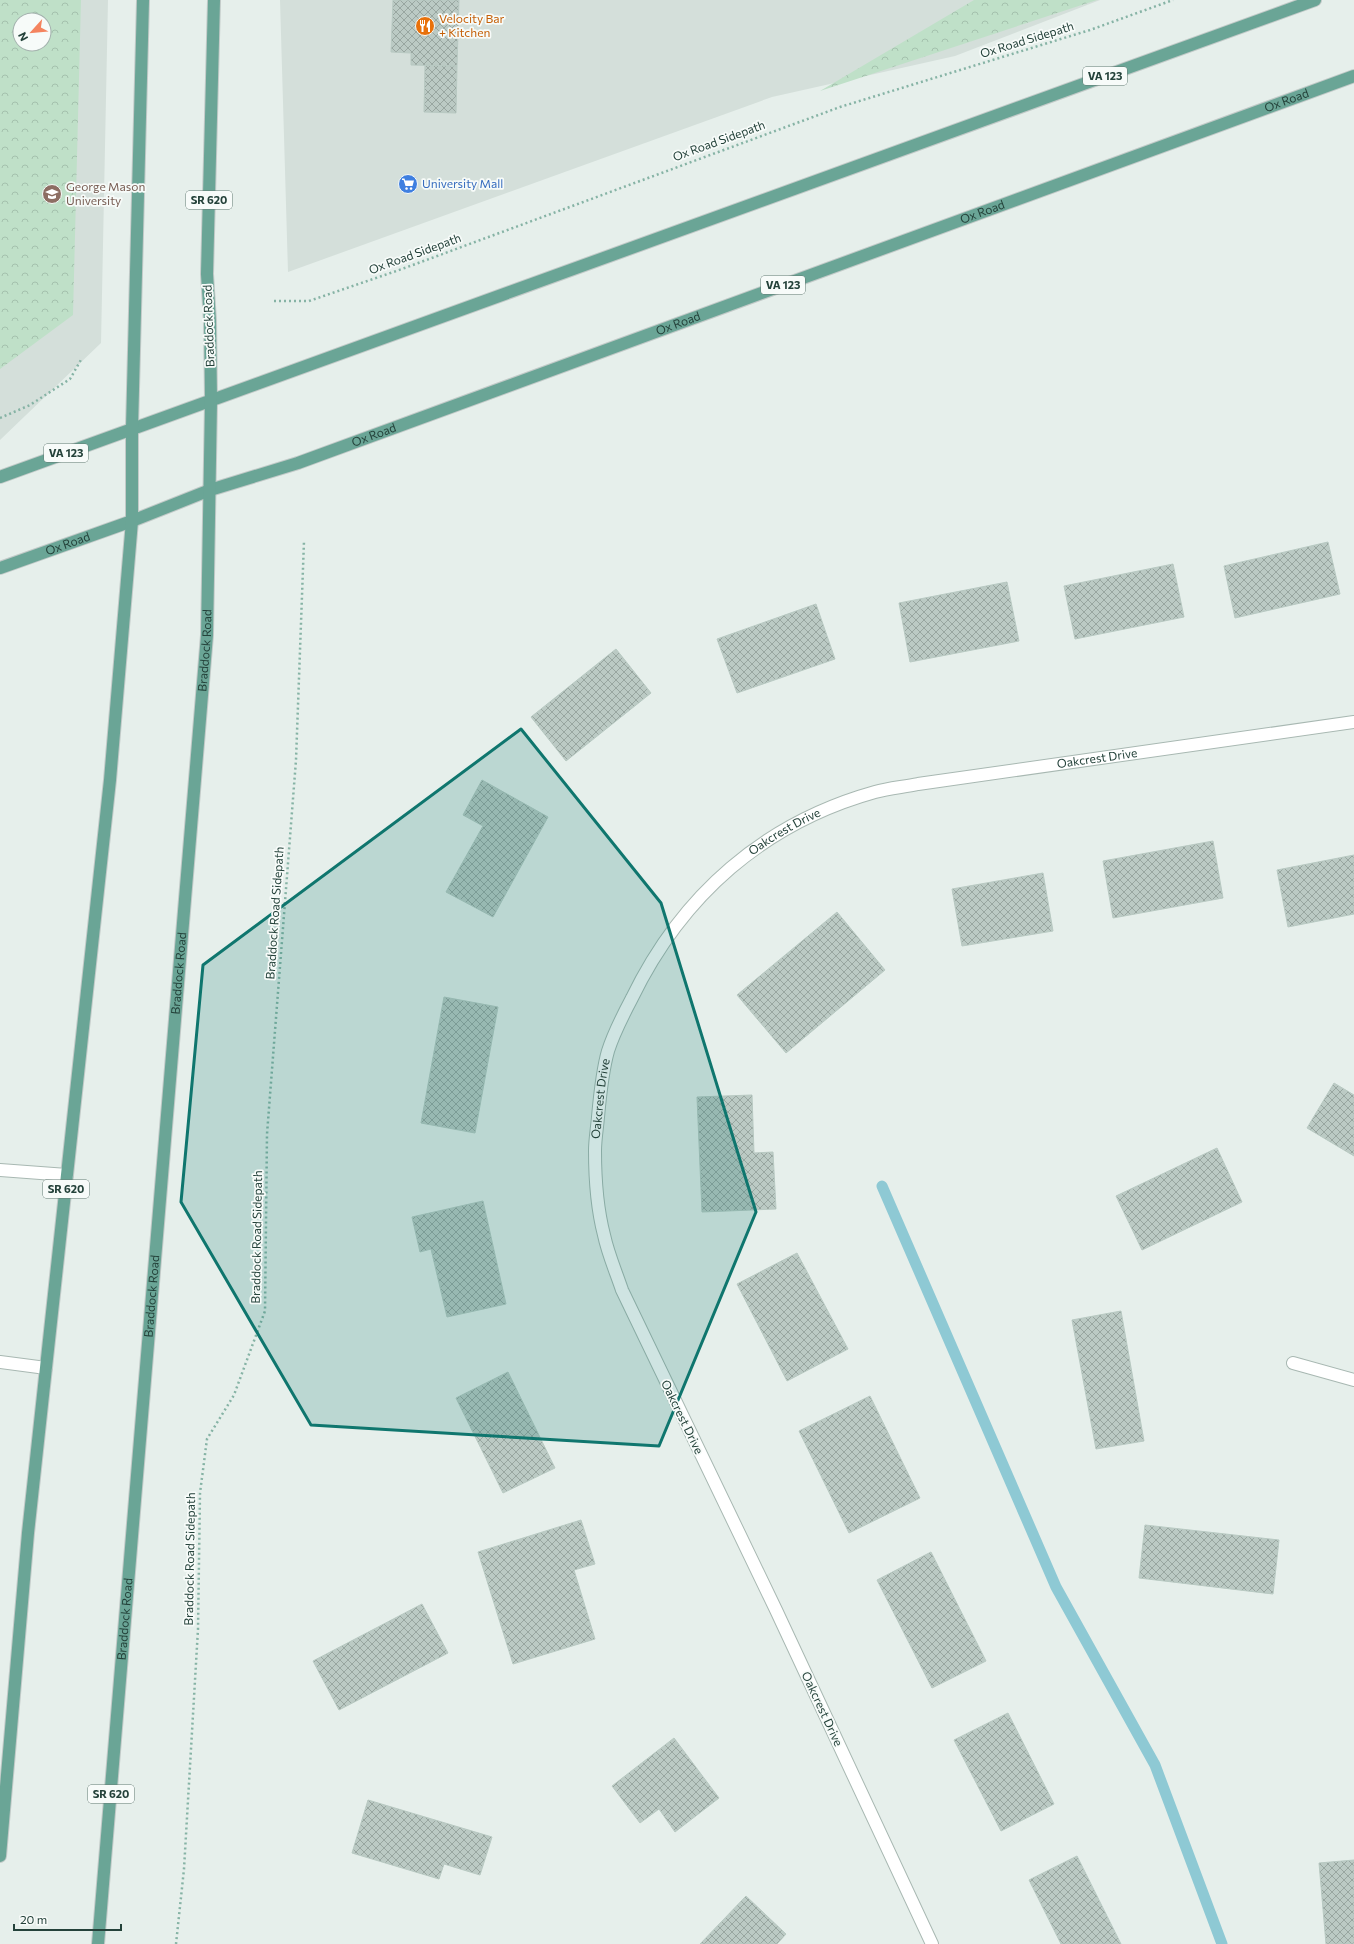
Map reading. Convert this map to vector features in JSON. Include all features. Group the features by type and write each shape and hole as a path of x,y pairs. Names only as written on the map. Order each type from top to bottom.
{"main road":[{"name":"SR 620","path":"0,1856 28,1533 110,780 132,521 132,428 143,0"},
{"name":"Braddock Road","path":"98,1944 207,635 211,401 210,321 207,274 214,0"},
{"name":"VA 123","path":"0,477 1315,0"},
{"name":"Ox Road","path":"0,568 132,521 210,490 298,463 1354,76"}],"street":[{"name":"Oakcrest Drive","path":"932,1944 772,1603 622,1290 604,1235 596,1186 595,1149 601,1083 608,1051 617,1028 644,973 671,931 699,897 743,857 778,834 823,811 875,792 918,784 1354,722"},
{"path":"0,1170 67,1175"},
{"path":"0,1362 46,1368"},
{"path":"1293,1363 1354,1380"}],"path":[{"name":"Ox Road Sidepath","path":"274,301 309,301 402,269 840,107 1090,30 1174,0"},
{"path":"0,418 30,405 70,379 82,358"},
{"name":"Braddock Road Sidepath","path":"176,1944 184,1861 198,1629 200,1493 207,1439 234,1395 265,1311 267,1134 296,760 304,541"}],"highlighted area":[{"path":"521,729 661,903 756,1212 659,1446 311,1425 181,1202 203,965"}],"shaded area":[{"name":"George Mason University","path":"0,0 108,0 101,343 0,440"},
{"name":"University Mall","path":"280,0 1100,0 955,56 772,97 288,272"}],"green space":[{"name":"George Mason University","path":"0,0 81,0 73,315 0,369"},
{"path":"974,0 1097,0 820,91"}],"building":[{"name":"Velocity Bar + Kitchen","path":"393,0 459,0 457,66 411,65 411,53 391,52"},
{"path":"425,65 457,66 456,113 424,112"},
{"path":"1328,542 1340,594 1235,618 1224,566"},
{"path":"1173,564 1184,617 1075,639 1064,586"},
{"path":"1007,582 1019,641 910,662 899,603"},
{"path":"816,604 835,659 737,693 717,639"},
{"path":"616,649 651,693 566,761 531,717"},
{"path":"482,780 548,817 493,917 446,892 483,826 463,815"},
{"path":"1213,841 1223,898 1113,918 1103,861"},
{"path":"1354,855 1354,914 1288,927 1277,870"},
{"path":"1043,873 1053,931 962,946 952,889"},
{"path":"837,912 885,970 786,1053 737,995"},
{"path":"444,997 498,1007 475,1133 421,1123"},
{"path":"1334,1083 1354,1095 1354,1156 1307,1128"},
{"path":"752,1095 754,1153 773,1152 776,1209 702,1212 697,1097"},
{"path":"1217,1148 1242,1202 1142,1250 1116,1196"},
{"path":"483,1201 506,1304 447,1317 431,1249 420,1252 412,1217"},
{"path":"797,1253 848,1349 787,1381 737,1284"},
{"path":"1121,1311 1144,1441 1096,1449 1072,1320"},
{"path":"508,1372 555,1468 503,1493 456,1398"},
{"path":"870,1396 920,1498 849,1533 799,1431"},
{"path":"581,1520 595,1564 574,1570 595,1639 513,1664 478,1552"},
{"path":"1145,1525 1279,1540 1273,1594 1139,1578"},
{"path":"931,1552 986,1661 932,1688 877,1580"},
{"path":"422,1604 448,1653 339,1710 313,1661"},
{"path":"1008,1713 1054,1804 1001,1831 954,1740"},
{"path":"674,1738 719,1798 675,1832 659,1809 640,1823 612,1786"},
{"path":"368,1800 492,1837 480,1875 444,1864 439,1879 352,1853"},
{"path":"1077,1856 1121,1944 1061,1944 1029,1880"},
{"path":"1354,1860 1354,1944 1326,1944 1319,1863"},
{"path":"746,1896 786,1934 777,1944 700,1944"}],"waterway":[{"path":"882,1186 1056,1587 1155,1765 1222,1944"}],"place":[{"name":"Velocity Bar + Kitchen","path":"425,26"},
{"name":"University Mall","path":"408,184"},
{"name":"George Mason University","path":"52,194"}]}
